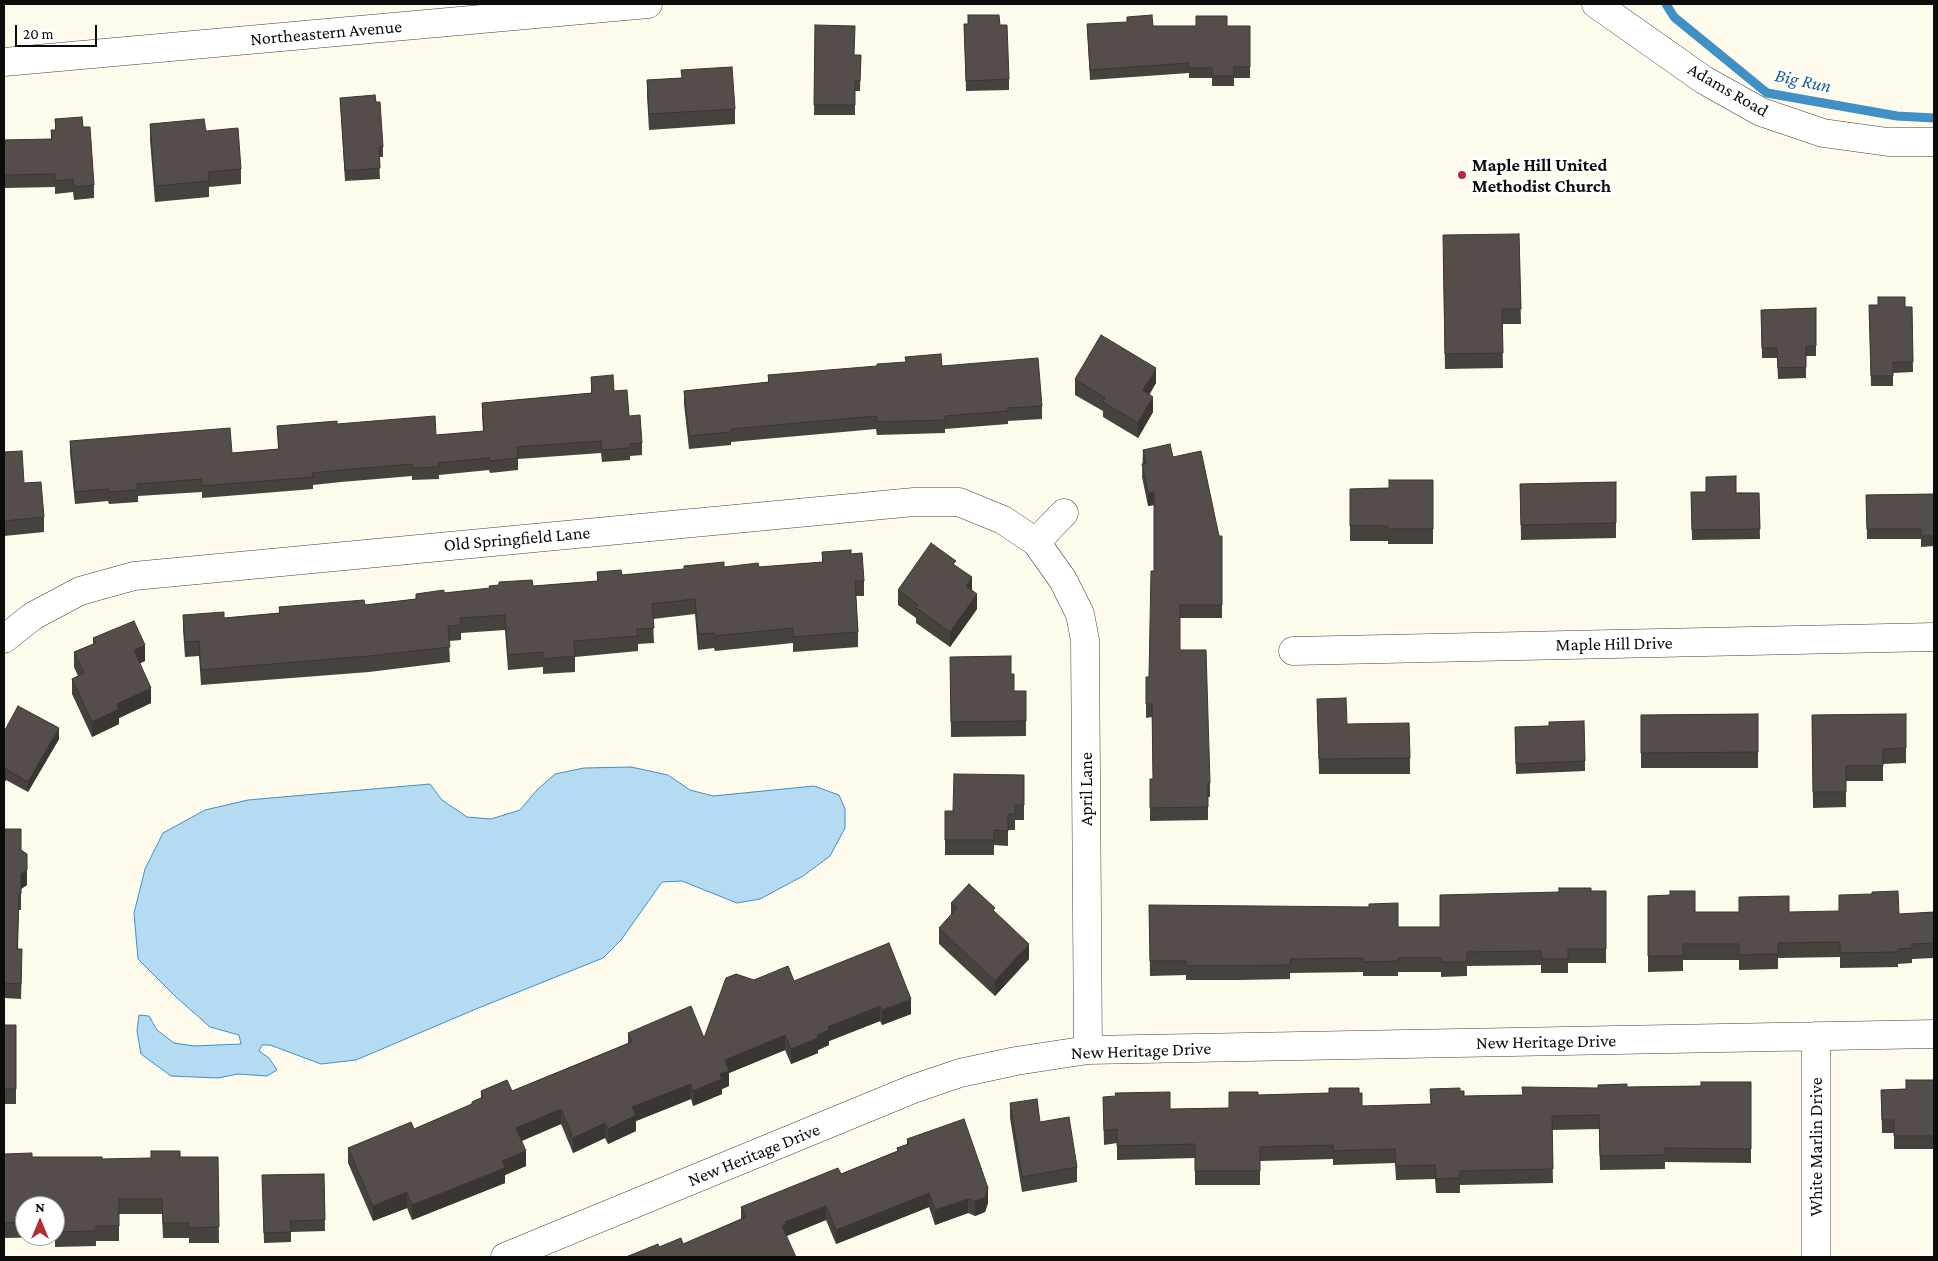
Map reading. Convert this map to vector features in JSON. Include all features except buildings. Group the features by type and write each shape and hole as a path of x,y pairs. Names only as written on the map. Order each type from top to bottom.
{"street":[{"name":"Northeastern Avenue","path":"4,62 648,4"},
{"name":"Adams Road","path":"1596,4 1704,80 1761,112 1823,133 1888,142 1934,142"},
{"name":"Old Springfield Lane","path":"4,639 33,616 80,591 134,576 904,502 959,502 1002,520 1036,542"},
{"path":"1036,542 1064,513"},
{"name":"April Lane","path":"1036,542 1063,580 1080,614 1085,640 1088,1050"},
{"name":"Maple Hill Drive","path":"1293,651 1934,637"},
{"name":"New Heritage Drive","path":"505,1257 913,1089 960,1073 1016,1061 1088,1050 1934,1034"},
{"name":"White Marlin Drive","path":"1816,1036 1816,1257"}],"water":[{"path":"631,767 668,775 690,790 713,796 814,786 839,795 845,809 845,828 830,856 803,876 760,899 737,903 682,881 662,882 621,940 603,958 356,1060 321,1064 270,1045 262,1045 259,1051 269,1058 277,1070 267,1076 238,1074 218,1078 171,1076 141,1054 137,1031 139,1015 149,1016 157,1030 174,1043 194,1046 241,1044 239,1035 210,1027 138,959 134,913 145,869 163,833 205,810 248,800 430,784 442,800 467,817 491,819 520,810 537,790 555,774 584,768"}],"waterway":[{"name":"Big Run","path":"1666,4 1674,17 1767,93 1897,116 1934,118"}],"place":[{"name":"Maple Hill United Methodist Church","path":"1462,175"}]}
